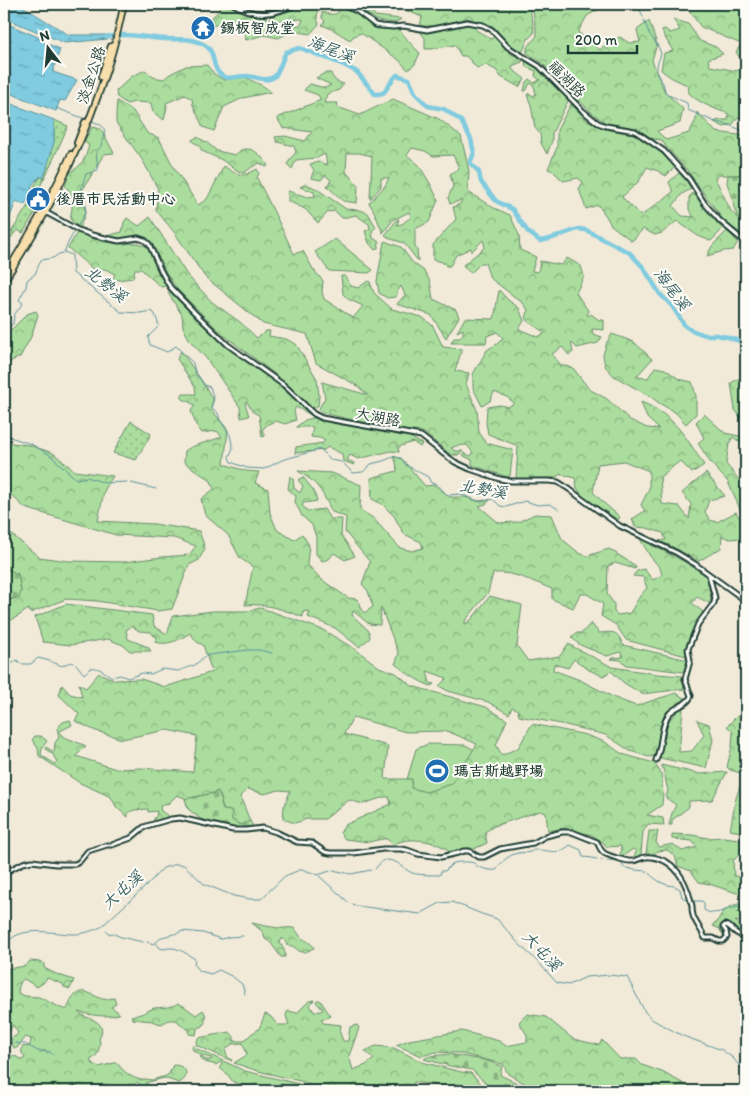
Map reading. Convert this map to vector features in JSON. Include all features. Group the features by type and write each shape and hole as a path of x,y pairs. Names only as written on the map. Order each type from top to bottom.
{"main road":[{"name":"淡金公路","path":"4,276 68,170 114,39 123,4"},
{"name":"淡金公路","path":"4,281 28,244 44,212"}],"street":[{"path":"233,4 258,14 276,12 297,4"},
{"name":"福湖路","path":"339,4 357,11 375,25 381,26 404,26 427,30 467,22 483,24 492,30 508,48 539,66 583,111 598,123 635,131 664,151 689,179 705,204 720,221 746,243"},
{"name":"大湖路","path":"44,212 76,229 92,235 119,242 138,238 144,240 149,244 170,287 195,313 228,345 285,386 314,414 322,418 421,436 455,462 500,479 558,482 620,526 677,553 746,601"},
{"path":"656,760 666,718 672,711 688,701 691,696 685,679 690,661 688,649 698,624 714,603 715,598 709,574"},
{"path":"4,873 23,863 32,861 75,864 88,851 132,838 150,825 180,818 233,830 262,828 297,842 312,843 325,852 354,853 383,849 401,849 418,854 441,857 464,851 484,857 500,849 533,842 562,832 572,832 597,842 602,852 607,856 627,862 634,862 649,856 670,865 680,875 688,892 694,918 705,938 723,941 727,936 723,927 725,925 729,926 740,936 746,937"}],"green space":[{"path":"226,4 255,16 267,16 267,24 279,27 301,25 303,19 271,21 270,16 308,4 318,10 317,18 319,24 310,34 294,31 278,38 264,35 246,40 244,33 245,23 229,21 213,26 212,17 220,10 218,5"},
{"path":"327,4 357,14 374,26 399,30 420,53 415,64 408,70 399,60 361,33 350,40 322,25 325,21 322,18 322,12 333,14 339,12 337,8"},
{"path":"345,4 529,4 534,33 528,39 522,53 504,39 493,26 467,18 438,26 420,26 422,17 397,8 383,6 371,10 375,16 401,19 395,23 378,21"},
{"path":"532,4 592,4 591,6 595,8 599,4 608,4 587,16 578,32 600,50 607,43 620,37 629,43 640,42 637,30 649,21 657,44 652,60 656,71 665,92 683,109 680,123 657,131 666,140 689,133 696,120 697,112 716,132 746,136 746,175 720,175 715,178 731,211 746,225 746,240 743,235 724,221 687,170 662,140 653,139 636,128 606,123 592,113 541,62 527,53 527,47 537,36"},
{"path":"684,4 746,4 746,67 736,52 741,44 701,27"},
{"path":"673,19 688,24 700,41 716,47 723,54 708,59 710,66 737,71 740,68 742,87 746,91 746,119 738,117 733,124 724,127 714,122 728,120 729,114 696,99 688,92 689,86 661,70 664,53 673,51 662,30 665,29 670,33 680,30"},
{"path":"471,24 475,25 476,30 491,39 495,36 511,54 523,59 522,62 512,66 512,69 525,79 519,87 501,77 496,70 486,65 477,68 466,56 461,56 455,45 425,49 425,38 419,30 429,32"},
{"path":"525,61 542,71 569,99 552,133 552,141 547,154 541,143 540,134 535,128 531,105 527,95 529,93 533,96 536,94 534,86 530,83 526,91 524,91 526,82 529,79 534,83 540,80 535,76 536,71 526,67"},
{"path":"207,65 214,74 224,80 245,77 271,92 243,98 224,107 214,131 203,127 192,99 185,95 166,103 164,120 153,112 151,103 134,102 127,104 117,97 116,91 131,77 145,70 153,77 164,79 186,66"},
{"path":"325,73 331,73 336,80 344,84 339,90 327,94 324,103 338,103 337,107 360,115 393,99 439,119 461,136 469,171 468,192 494,208 510,215 519,235 520,250 536,257 532,271 538,272 540,261 561,265 567,258 581,266 584,276 576,293 589,312 587,313 588,316 591,314 599,320 604,320 604,330 592,329 593,334 602,337 598,343 577,348 571,342 573,352 569,355 562,347 552,354 561,365 573,368 589,389 607,399 630,420 647,428 659,429 647,418 641,402 662,413 670,420 678,428 704,465 692,473 680,461 660,477 662,504 679,506 689,519 691,504 682,493 706,473 725,496 709,500 705,512 710,520 717,522 736,512 746,530 746,541 741,538 730,539 722,536 721,548 699,561 667,544 657,542 666,540 663,533 647,528 635,527 632,519 645,511 641,505 649,489 649,471 624,461 598,464 593,492 620,517 618,520 582,496 577,488 575,478 560,474 556,478 516,479 518,446 488,434 486,423 487,407 500,405 508,407 514,403 507,397 494,392 490,401 482,406 473,388 473,374 487,350 503,338 497,332 487,336 486,343 451,343 454,338 460,338 463,334 463,329 457,332 465,318 494,319 499,290 519,308 524,321 519,329 538,337 545,333 526,320 528,310 524,304 490,278 485,263 481,263 471,273 463,265 485,247 483,240 471,252 471,248 456,255 450,266 433,260 433,245 456,219 453,207 460,204 462,200 450,204 448,198 453,186 450,174 459,168 453,155 433,156 425,151 412,148 407,155 419,165 438,200 429,222 415,229 415,247 418,261 404,243 385,235 397,220 399,219 397,225 402,224 411,217 409,212 393,220 383,233 369,203 385,186 389,178 381,178 381,187 370,199 372,156 347,153 346,172 358,184 357,203 343,201 327,186 331,180 325,175 321,180 311,178 314,170 310,164 319,162 327,165 325,154 316,158 296,160 292,169 287,164 296,152 294,146 277,142 275,137 285,136 305,141 312,132 283,128 277,118 321,100 318,95 304,90 310,84 325,88 331,85 316,78"},
{"path":"117,101 133,111 147,133 159,138 173,166 198,205 207,199 224,166 240,175 257,169 259,173 257,178 294,254 303,251 313,269 323,281 322,292 324,299 353,318 363,306 348,299 343,294 341,276 345,276 351,286 358,288 368,281 374,293 392,309 422,317 433,326 443,347 462,349 455,371 469,373 466,384 477,410 479,432 486,443 513,450 510,476 507,477 472,465 472,460 464,456 463,453 471,456 473,453 467,445 451,448 455,451 463,451 458,455 451,455 423,432 398,430 327,414 318,410 325,398 322,382 368,395 356,385 316,363 307,334 263,324 205,277 174,232 156,210 158,189 143,161 116,123"},
{"path":"571,104 587,120 609,130 635,134 658,150 675,167 666,176 647,167 639,181 622,197 641,216 673,192 669,182 679,173 693,188 682,194 673,206 682,216 694,217 689,210 689,197 695,191 707,211 723,229 711,241 698,236 677,221 662,233 655,235 643,229 632,241 611,225 598,205 586,209 579,189 583,182 578,178 563,181 553,171 548,169 557,147 557,130"},
{"path":"54,120 68,126 33,202 42,207 39,212 36,211 23,233 17,230 4,247 4,242 37,191 37,187 34,186 42,175 54,142"},
{"path":"92,127 101,129 114,153 104,154 82,191 85,210 84,218 79,228 70,219 72,194 65,186 70,172 78,167 85,157 89,145 84,142"},
{"path":"197,137 217,151 235,155 242,150 253,150 268,166 266,167 260,163 244,173 238,171 222,160 202,151 199,145 192,140"},
{"path":"728,175 746,175 746,225 738,217 734,208 727,183"},
{"path":"306,184 317,189 346,209 360,210 368,213 376,227 372,231 373,238 379,242 378,248 375,250 369,243 365,231 370,229 369,224 356,215 342,218 335,211 328,212 318,223 305,209 288,201 288,191 308,197 315,196 314,192 300,187"},
{"path":"150,217 187,275 212,302 240,322 257,338 266,331 270,331 269,336 286,339 296,344 317,379 318,406 312,408 276,375 221,333 177,289 148,238 139,235 125,239 112,238 110,235 122,232 127,218 139,226"},
{"path":"727,231 738,242 733,250 707,256 712,246"},
{"path":"77,233 105,242 137,243 148,247 166,286 161,287 141,269 135,269 133,278 112,281 115,274 105,269 95,271 68,248"},
{"path":"335,239 373,270 369,273 329,271 315,252"},
{"path":"386,241 401,247 412,262 424,271 430,281 433,299 456,310 459,317 446,338 431,315 397,304 405,295 401,286 396,297 387,298 379,293 377,281 384,242"},
{"path":"171,289 225,346 262,371 311,415 296,407 294,411 296,420 285,424 276,421 268,424 262,430 265,436 262,437 259,415 253,412 246,401 249,416 241,418 240,407 206,358 190,341 183,327 182,315 168,293"},
{"path":"36,311 38,315 31,337 20,357 4,364 4,332 12,329 27,314"},
{"path":"612,334 634,342 652,359 636,377 648,378 655,367 665,369 679,379 692,382 696,396 696,414 686,424 676,413 614,376 605,366 603,355"},
{"path":"181,351 213,400 211,409 228,430 224,464 246,471 259,472 255,483 268,489 270,513 277,530 294,540 302,534 309,545 307,564 322,580 348,598 357,599 364,613 373,607 368,591 362,584 370,562 345,532 346,517 332,512 319,488 298,471 332,473 361,485 360,510 373,518 400,548 412,551 423,548 421,542 404,534 394,516 382,504 372,499 371,478 397,471 393,456 402,459 425,486 435,485 450,497 465,497 477,501 490,500 486,504 479,506 499,523 518,522 535,514 552,515 562,539 579,553 587,556 609,549 636,566 635,569 615,563 608,566 607,594 614,604 614,612 618,615 630,613 647,588 643,577 633,576 637,571 644,569 653,580 662,575 660,568 640,539 683,561 707,576 711,604 697,597 692,603 703,612 689,639 686,656 626,640 616,625 601,616 603,604 587,594 580,594 573,608 552,599 552,589 508,574 493,573 488,593 465,621 465,624 471,620 490,596 522,605 517,646 528,661 560,656 568,644 612,667 682,676 684,689 642,694 624,683 611,671 603,676 589,670 574,659 568,668 554,664 553,670 580,680 615,698 636,706 676,693 684,698 686,701 667,711 654,756 649,757 630,751 606,735 519,716 518,710 512,707 509,714 488,702 448,691 439,686 447,678 427,671 430,683 434,684 431,686 421,682 395,664 399,654 381,608 380,625 369,624 353,611 352,615 369,631 370,638 359,647 335,628 308,617 310,612 303,612 303,617 268,606 245,605 253,567 240,558 228,535 205,515 201,499 214,489 211,481 184,462 185,451 191,447 222,437 217,431 202,433 196,425 191,411 195,405 181,398 183,394 196,394 195,387 177,359"},
{"path":"740,378 741,383 746,384 746,424 735,410 731,383"},
{"path":"704,414 725,433 746,436 746,447 733,437 729,444 726,464 740,481 746,476 746,504 740,509 728,482 710,462 698,443 704,438 696,422"},
{"path":"317,417 332,423 410,437 422,444 420,447 413,442 398,447 399,452 391,451 358,459 350,455 347,460 354,463 354,465 343,461 342,454 328,447 324,450 295,453 296,447 323,443 325,441 320,438 311,437 313,427 296,427 305,420"},
{"path":"131,421 151,434 136,460 113,453"},
{"path":"4,437 12,443 29,445 53,453 75,471 113,476 104,491 98,521 154,524 199,531 205,548 199,560 189,565 172,609 158,611 97,601 66,599 30,613 28,609 4,624 4,600 11,600 21,591 18,574 4,568 4,540 11,534 39,557 69,561 124,562 189,555 196,546 174,538 116,535 25,508 7,491 4,492"},
{"path":"290,476 293,478 294,488 300,493 303,486 298,480 303,477 314,491 317,501 302,505 307,511 324,509 330,519 342,519 341,535 355,556 345,560 334,553 329,559 322,561 316,554 316,537 312,525 302,516 295,502 296,496 288,489"},
{"path":"4,568 18,574 21,591 19,598 4,600"},
{"path":"66,604 152,615 154,626 167,634 173,616 213,611 248,611 260,608 270,611 323,630 355,649 379,667 396,673 412,686 486,707 507,720 496,745 502,755 518,748 532,724 586,735 605,742 622,754 654,763 661,773 662,805 647,815 663,818 664,825 648,824 643,832 641,854 634,858 636,851 633,849 620,856 621,846 606,847 604,843 592,835 564,828 548,831 546,813 540,811 494,826 485,832 487,843 474,849 462,848 454,853 431,842 406,840 394,845 387,839 369,842 345,839 340,833 345,825 391,804 389,797 363,804 349,800 325,819 307,819 295,823 283,819 284,807 290,791 279,790 264,794 248,789 240,796 250,821 240,825 226,813 218,791 187,799 177,795 168,804 160,806 161,811 170,817 154,821 157,811 148,812 148,809 134,810 128,813 128,817 117,808 111,797 80,783 39,756 38,748 32,740 35,736 41,736 47,741 42,748 41,755 55,764 57,762 52,753 45,749 46,747 54,752 55,743 59,737 57,728 63,722 70,720 72,725 60,731 62,736 86,746 76,756 116,769 141,768 193,772 197,736 167,730 122,739 96,731 75,721 79,714 59,695 62,685 70,694 82,697 79,684 86,688 99,673 115,680 141,679 165,687 212,672 203,645 197,642 190,633 173,642 155,642 157,636 154,636 151,632 139,631 132,626 126,630 128,639 148,647 151,651 130,651 123,645 108,639 71,645 43,642 35,617","holes":["353,717 406,732 447,731 477,744 452,784 426,792 411,788 412,779 385,779 388,746 344,734"]},
{"path":"591,623 599,633 612,632 617,634 623,645 688,660 683,672 627,665 620,660 611,659 623,657 621,652 607,656 580,645 571,637 577,633 582,633"},
{"path":"680,708 683,709 679,752 692,751 704,735 697,720 709,724 713,740 706,768 660,758 668,722"},
{"path":"737,716 746,722 746,833 730,830 736,798 744,774 730,770 727,767 733,732 727,726"},
{"name":"瑪吉斯越野場","path":"428,744 465,745 479,752 444,797 404,790 416,749"},
{"path":"661,765 700,774 727,772 712,800 689,801 689,807 672,820 672,825 669,825 676,805 666,798 668,790"},
{"path":"218,791 223,810 232,811 232,820 240,825 250,821 254,828 237,829 214,824 202,820 188,809 185,799"},
{"path":"649,831 658,831 656,842 659,847 673,844 682,851 697,847 692,841 672,839 672,834 746,840 746,848 733,861 734,876 746,877 746,896 699,882 691,871 678,866 675,856 667,850 658,851 652,855 646,854"},
{"path":"738,904 746,908 746,913 737,912 746,914 746,923 735,921 746,931 746,935 725,924 722,926 724,936 720,929 713,926 714,923 717,923 724,910"},
{"path":"252,923 276,928 293,928 314,948 302,952 293,946 287,945 284,939 281,939 279,942 284,949 285,957 281,957 270,942 265,939 263,932"},
{"path":"30,961 42,962 44,968 74,980 70,989 47,978 37,987 24,979 21,981 18,993 25,996 39,997 63,1009 67,1009 73,996 82,992 102,999 114,998 116,1004 111,1007 119,1014 104,1016 78,1012 96,1021 101,1028 99,1050 95,1057 90,1060 93,1064 99,1067 117,1063 128,1074 142,1080 152,1080 166,1076 173,1065 182,1067 186,1072 183,1081 179,1083 164,1078 145,1083 153,1089 147,1090 137,1082 128,1089 121,1090 80,1091 77,1085 76,1087 74,1084 71,1085 71,1091 4,1091 4,1055 15,1056 22,1060 25,1058 22,1048 23,1046 27,1047 30,1045 31,1039 26,1037 17,1048 14,1048 11,1038 18,1033 13,1025 7,1031 4,1028 4,974 7,969 25,966"},
{"path":"314,1000 310,1005 314,1012 323,1010 316,1002 320,1000 330,1015 330,1017 321,1019 323,1023 341,1025 340,1033 343,1041 348,1041 350,1027 357,1025 359,1028 349,1056 353,1070 366,1065 374,1059 365,1051 376,1046 394,1048 422,1062 471,1073 488,1091 459,1091 450,1087 414,1082 412,1089 414,1091 320,1091 304,1082 234,1063 247,1055 243,1043 232,1044 225,1050 228,1058 232,1061 196,1045 198,1038 230,1032 234,1037 234,1041 244,1041 259,1029 265,1014 270,1016 278,1025 289,1025 286,1016 287,1012 297,1013 309,1001"},
{"path":"178,1003 196,1015 203,1010 205,1016 204,1023 202,1027 197,1029 196,1035 189,1034 189,1028 186,1029 176,1020 169,1020 161,1024 133,1019 131,1016 154,1008 168,1007"},
{"path":"527,1014 546,1017 573,1039 599,1045 602,1040 620,1059 636,1059 642,1065 662,1072 701,1091 574,1091 574,1088 556,1088 554,1091 538,1091 508,1074 503,1064 458,1053 436,1052 422,1056 396,1045 409,1040 462,1031 499,1041 506,1046 527,1042 527,1035 519,1022"},
{"path":"193,1045 197,1049 245,1071 307,1086 315,1091 265,1091 233,1082 220,1068 222,1063 220,1062 216,1065 205,1062 201,1056 206,1060 211,1060 212,1058 196,1052 192,1049"},
{"path":"448,1054 484,1060 502,1066 500,1075 534,1091 494,1091 472,1070 424,1059"}],"water":[{"path":"4,4 19,4 69,35 110,35 108,39 65,43 4,18"},
{"path":"10,25 45,40 45,43 60,49 53,72 77,80 65,101 60,100 56,111 4,91 4,44"},
{"path":"4,101 54,120 54,142 43,178 40,176 31,187 35,191 24,205 16,201 4,230"}],"waterway":[{"path":"633,4 639,7 643,17"},
{"path":"644,20 661,54 657,65 657,74 663,83 666,94 687,103 688,110 746,132"},
{"name":"海尾溪","path":"106,37 130,35 196,41 210,50 217,71 229,78 242,76 264,79 272,78 275,76 286,52 300,48 357,72 375,94 384,92 397,75 409,79 415,93 428,106 444,109 461,121 471,139 474,153 470,163 479,172 481,182 496,201 512,209 528,232 540,241 575,230"},
{"name":"北勢溪","path":"56,108 88,120"},
{"name":"北勢溪","path":"91,121 100,124 105,130 101,146 96,152 98,170 86,174 81,190 86,211 64,252 72,255 73,273 121,312 140,313 151,311 155,314 159,326 148,337 150,345 167,352 176,346 193,363 195,372 204,385 210,387 214,399 211,407 218,413 220,420 230,435 233,448 229,457 231,462 247,468 264,469 282,460 321,449 330,460 342,462 353,473 363,472 371,464 393,457 401,458 406,465 428,477 431,483 437,484 447,495 460,494 481,502 493,499 500,506 506,507 525,501 538,505 550,504 558,509"},
{"name":"海尾溪","path":"578,229 586,230 630,253 643,267 660,294 672,306 685,326 705,335 727,337"},
{"path":"4,330 13,324 14,315 23,303 19,300 26,287 27,280 35,274 41,260 53,258 63,253"},
{"name":"海尾溪","path":"730,338 746,343"},
{"path":"4,435 31,444 50,455 76,479 87,477 105,483 127,482"},
{"path":"131,483 156,489"},
{"path":"76,664 84,674 90,668 97,668 112,677 120,675 128,678 142,673 151,674 162,669 178,671 195,665 205,656 209,655 248,650 272,653"},
{"path":"4,667 17,660 21,664 31,664 38,658 62,666 70,662 73,663"},
{"path":"499,866 507,858 515,854 534,850 554,852 570,845 581,850 583,857 606,861 617,860 622,862 623,867 647,871 659,881 680,889 682,897 688,901"},
{"path":"375,869 385,860"},
{"path":"387,860 398,863 412,873 421,875 440,875 441,871 445,871 453,863 461,862 474,863 480,868 489,870 496,870 498,868"},
{"name":"大屯溪","path":"4,947 17,935 26,932 77,934 101,927 163,868 176,864 184,865 204,884 234,896 249,899 261,899 285,876 302,869 318,875 348,902"},
{"path":"318,875 333,870 351,874 371,870"},
{"path":"693,901 702,901 704,903 704,910 714,913 735,907 746,908"},
{"name":"大屯溪","path":"352,904 420,914 440,903 452,902 497,919 557,983 569,985 586,977 609,975 627,977 645,1012 653,1020 683,1036 722,1050 733,1058 746,1074"},
{"path":"106,930 109,934 112,933 143,942"},
{"path":"147,942 154,944 162,937 182,931 203,933 221,939 243,936"},
{"path":"156,943 160,948 172,948 184,952 195,959 194,964 200,971 211,974 219,970 233,977 242,984 245,994"},
{"path":"4,1043 11,1043"},
{"path":"15,1043 25,1044 38,1051 50,1052 53,1055"}],"place":[{"name":"錫板智成堂","path":"203,28"},
{"name":"後厝市民活動中心","path":"38,199"},
{"name":"瑪吉斯越野場","path":"437,771"}]}
